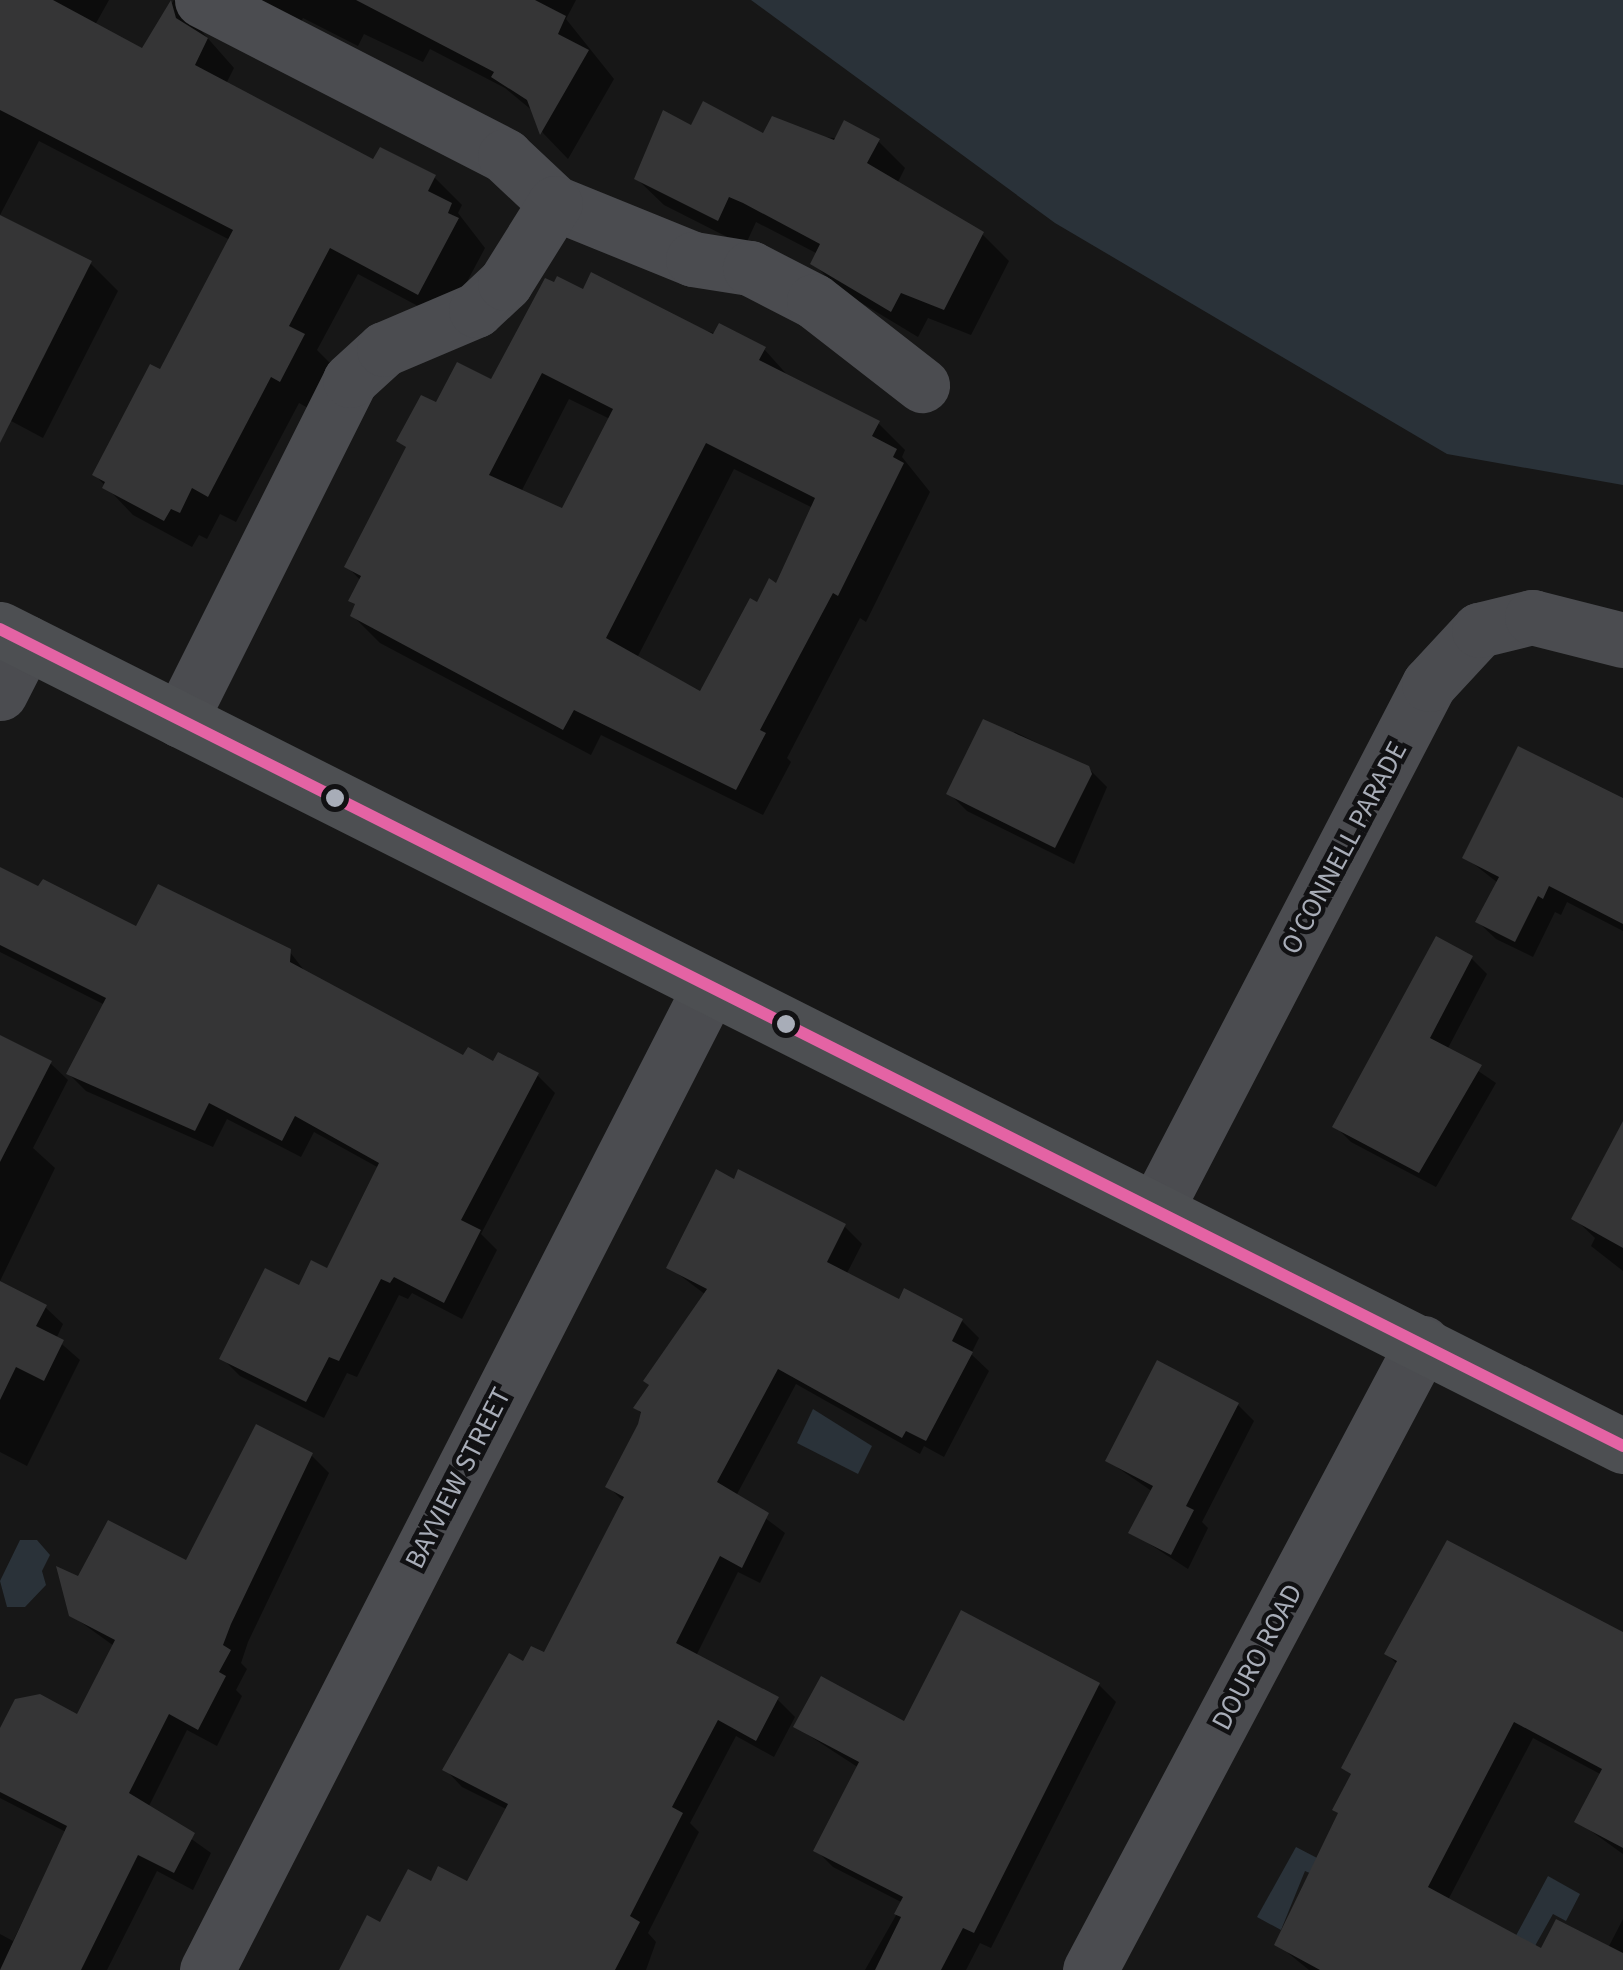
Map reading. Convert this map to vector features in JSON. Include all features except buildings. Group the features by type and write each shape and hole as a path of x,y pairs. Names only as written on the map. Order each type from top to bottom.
{"main road":[{"path":"13,635 1623,1446"}],"street":[{"path":"202,0 506,156 554,204 693,259 750,268 814,301 922,385"},
{"path":"180,720 350,380 384,349 476,310 505,283 554,204"},
{"name":"O'CONNELL PARADE","path":"1156,1209 1430,684 1480,630 1532,617 1623,640"},
{"path":"0,693 13,635"},
{"name":"BAYVIEW STREET","path":"206,1970 710,987"},
{"name":"DOURO ROAD","path":"1091,1970 1423,1344"}],"shaded area":[{"path":"751,0 1623,0 1623,485 1447,454 1055,223"},
{"path":"813,1409 872,1446 858,1474 797,1443"},
{"path":"20,1540 37,1540 50,1555 42,1571 46,1585 25,1607 7,1607 0,1581"},
{"path":"1296,1847 1319,1859 1312,1874 1305,1871 1281,1930 1257,1917"},
{"path":"1548,1876 1580,1894 1566,1921 1553,1914 1531,1953 1512,1943"}],"transit line":[{"path":"0,629 1623,1446"}]}
